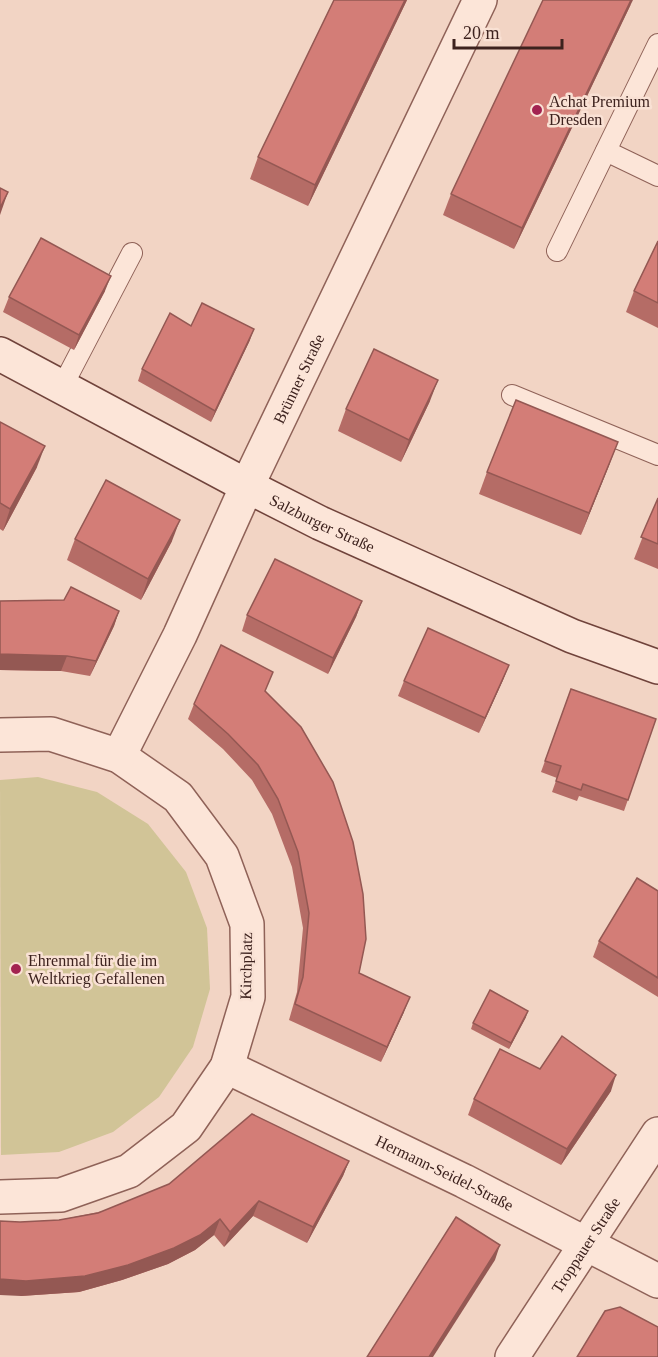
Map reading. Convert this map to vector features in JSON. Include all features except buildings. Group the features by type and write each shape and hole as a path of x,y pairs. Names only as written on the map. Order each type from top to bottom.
{"street":[{"name":"Brünner Straße","path":"119,756 180,635 247,486 480,0"},
{"name":"Salzburger Straße","path":"0,354 320,523 572,636 658,667"},
{"name":"Kirchplatz","path":"0,735 51,734 119,756 178,797 222,856 247,924 248,998 227,1067 186,1127 129,1171 61,1195 0,1197"},
{"name":"Hermann-Seidel-Straße","path":"227,1067 464,1181 658,1281"},
{"name":"Troppauer Straße","path":"512,1357 658,1134"}],"lane":[{"path":"557,251 658,44"},
{"path":"606,151 658,176"},
{"path":"62,387 132,253"},
{"path":"512,395 658,455"}],"shaded area":[{"path":"38,777 97,792 148,824 186,872 207,928 210,989 193,1047 159,1097 113,1132 59,1152 1,1155 0,780"}],"place":[{"name":"Achat Premium Dresden","path":"537,110"},
{"name":"Ehrenmal für die im Weltkrieg Gefallenen","path":"16,969"}]}
